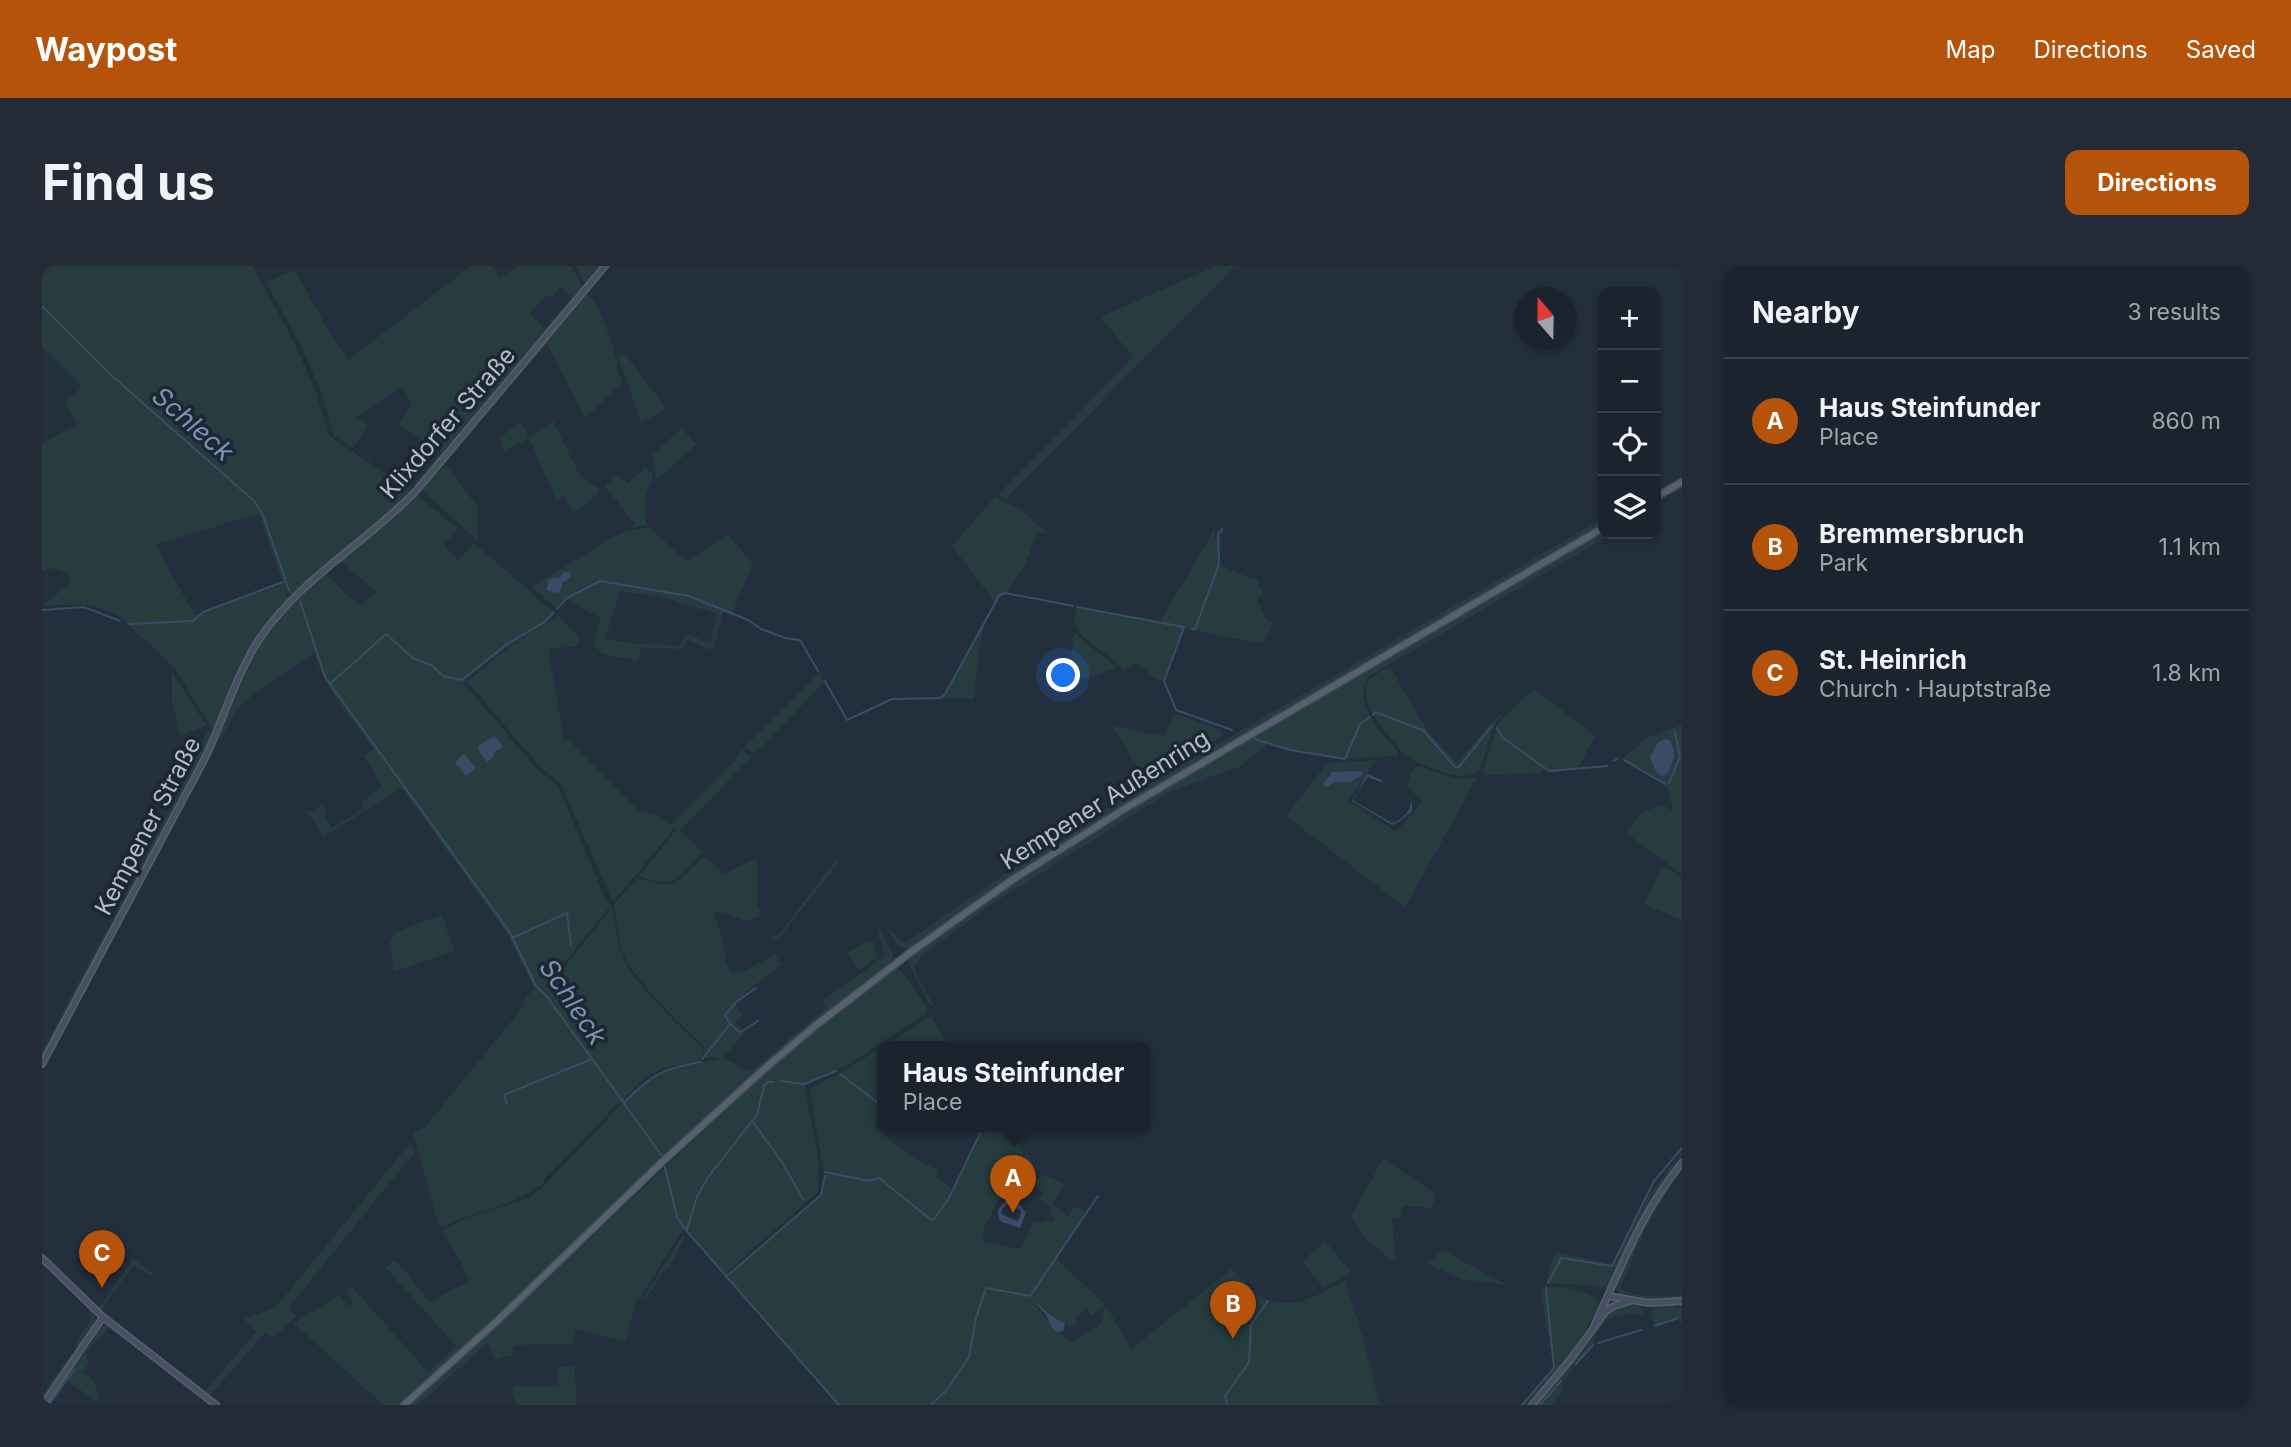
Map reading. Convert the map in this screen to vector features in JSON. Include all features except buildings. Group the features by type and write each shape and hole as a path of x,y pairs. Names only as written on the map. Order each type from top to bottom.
{"main road":[{"path":"1661,494 1682,482"},
{"name":"Kempener Außenring","path":"404,1405 762,1071 911,952 1012,880 1194,767 1598,531"}],"street":[{"name":"Klixdorfer Straße","path":"285,607 416,491 605,266"},
{"name":"Kempener Straße","path":"42,1064 215,739 235,684 250,654 285,607"},
{"path":"1532,1405 1570,1360 1595,1324 1643,1220 1682,1163"},
{"path":"42,1258 103,1317 216,1405"},
{"path":"1608,1296 1630,1301 1682,1301"},
{"path":"1595,1324 1614,1306 1630,1301"},
{"path":"43,1405 103,1317"}],"green space":[{"path":"42,266 252,266 294,342 315,390 329,436 409,488 411,493 320,576 416,494 458,529 444,545 458,560 474,543 555,613 546,623 506,648 465,680 464,684 537,769 558,786 607,903 610,902 611,905 543,989 562,970 612,907 620,950 628,967 658,1004 702,1048 699,1059 653,1074 633,1090 625,1101 646,1080 666,1070 722,1059 700,1059 704,1053 704,1047 647,988 623,953 614,904 637,878 660,884 674,883 701,858 705,857 724,874 757,858 757,904 761,915 747,921 713,911 723,941 726,957 724,959 731,973 740,974 775,954 781,964 735,1002 742,1015 735,1021 744,1033 723,1058 750,1072 826,1008 822,1001 885,956 878,932 881,931 893,954 890,963 830,1010 663,1156 535,1281 400,1405 383,1405 294,1323 340,1294 347,1306 353,1303 346,1290 352,1287 428,1372 456,1346 385,1267 395,1261 430,1302 469,1281 458,1256 443,1233 445,1229 469,1217 529,1198 546,1184 622,1104 619,1102 544,1182 533,1190 508,1203 439,1226 413,1132 425,1127 528,1001 522,1003 534,988 506,932 402,788 323,837 306,810 313,811 322,805 327,814 324,816 332,828 364,808 361,803 382,786 364,756 374,749 332,691 314,653 237,709 219,742 217,738 249,664 269,632 295,600 287,592 285,594 289,600 247,655 214,729 174,667 120,617 83,604 42,606 70,583 66,573 50,568 42,572 42,444 77,424 65,402 82,387 42,347","holes":["259,514 283,584 196,615 156,544","341,562 377,592 360,606 325,574"]},
{"path":"471,266 491,266 500,277 519,266 571,266 584,289 418,486 412,486 441,452 399,424 412,403 402,387 357,417 368,426 353,447 381,466 334,436 320,388 298,340 266,282 295,270 348,360","holes":["561,286 571,299 544,329 530,313 546,295 550,298"]},
{"path":"575,266 603,266 588,284"},
{"path":"1216,266 1235,266 1006,499 998,495 1133,357 1101,317"},
{"path":"585,294 594,301 602,318 622,383 585,418 547,344 511,386 511,382"},
{"path":"625,354 666,408 641,423 618,356"},
{"path":"506,388 509,388 445,464 477,506 477,540 421,489"},
{"path":"553,421 581,478 584,477 600,491 574,514 564,496 556,500 529,438"},
{"path":"522,422 529,438 503,451 499,438"},
{"path":"682,428 696,445 656,480 652,455"},
{"path":"646,467 649,472 652,471 653,478 646,495 646,525 630,528 635,524 605,486 617,475 628,483"},
{"path":"995,497 1022,510 1048,534 1037,532 1025,565 1006,592 1073,606 1005,593 994,604 952,546"},
{"path":"1598,521 1598,528 1103,819 1014,875 908,949 898,946 888,930 891,929 898,940 907,942 1008,872 1102,812"},
{"path":"649,527 686,561 728,535 753,564 732,613 746,620 723,612 714,647 709,650 688,639 683,649 641,648 638,661 603,654 593,644 601,619 568,599 557,609 532,587 627,531","holes":["620,591 663,597 717,614 710,643 686,634 679,645 638,644 605,639"]},
{"path":"1221,527 1224,531 1220,536 1220,565 1252,579 1256,578 1264,595 1257,599 1267,621 1275,623 1262,644 1184,628 1164,681 1176,710 1163,681 1154,678 1137,662 1124,669 1078,632 1076,606 1160,622 1214,530 1216,547 1216,535"},
{"path":"1598,534 1598,539 1603,539 1368,677 1364,688 1366,708 1399,753 1397,756 1341,759 1290,751 1268,744 1239,767 1171,791 993,903 923,955 915,965 916,974 933,1004 929,1004 909,959 990,898 1250,737"},
{"path":"558,615 580,638 575,647 548,648 564,742 568,739 638,810 655,815 670,825 736,759 741,749 751,757 680,831 703,852 688,869 670,882 639,876 675,828 613,902 561,784 540,767 467,681 507,649"},
{"path":"988,617 978,657 974,699 892,699 940,697 945,694"},
{"path":"748,621 771,633 801,642 785,639 761,630"},
{"path":"1074,633 1116,667 1115,669 1067,684"},
{"path":"1390,667 1428,732 1457,763 1502,714 1493,727 1480,769 1465,776 1447,774 1406,756 1378,722 1367,702 1367,684 1371,678"},
{"path":"172,672 206,725 180,736 172,700"},
{"path":"819,673 824,682 764,745 754,754 744,747"},
{"path":"1534,689 1595,736 1577,770 1549,772 1542,768 1541,773 1485,775 1483,771 1499,722"},
{"path":"1174,713 1221,730 1223,736 1146,782 1113,726 1165,736"},
{"path":"1682,725 1682,874 1626,833 1638,816 1659,804 1674,811 1666,784 1622,759 1648,737","holes":["1665,739 1672,744 1673,759 1668,773 1656,748 1658,742"]},
{"path":"208,730 212,737 201,761 111,927 110,924 193,765"},
{"path":"216,743 217,745 126,913 126,912"},
{"path":"1376,760 1348,801 1396,831 1423,802 1406,785 1413,770 1419,766 1455,778 1477,778 1405,907 1286,816 1329,763","holes":["1361,772 1361,775 1351,782 1334,782 1330,773"]},
{"path":"838,857 839,862 780,937 773,940 772,937 779,935"},
{"path":"1666,867 1682,878 1682,920 1644,904 1662,868"},
{"path":"442,915 454,951 394,972 390,942 395,932"},
{"path":"126,916 51,1057 49,1055"},
{"path":"108,927 109,935 42,1059 42,1051"},
{"path":"867,942 874,942 877,957 859,971 847,953"},
{"path":"898,969 906,976 927,1008 926,1013 884,1041 877,1041 877,1046 851,1063 806,1085 819,1161 818,1192 727,1272 728,1275 822,1195 824,1176 810,1088 877,1050 877,1121 873,1126 877,1132 881,1132 915,1159 937,1170 937,1177 953,1189 982,1132 1007,1132 1024,1151 982,1232 983,1242 1021,1249 1034,1221 1040,1223 1046,1220 1052,1223 1055,1218 1050,1214 1050,1206 1039,1199 1043,1192 1032,1185 1042,1174 1064,1184 1052,1204 1068,1217 1075,1206 1086,1213 1099,1196 1056,1259 1105,1304 1104,1307 1091,1315 1087,1309 1075,1317 1078,1323 1070,1328 1052,1318 1033,1300 1053,1326 1060,1332 1063,1331 1061,1334 1070,1343 1101,1324 1104,1309 1107,1307 1131,1349 1232,1269 1261,1296 1282,1303 1315,1296 1345,1280 1380,1405 837,1405 683,1229 640,1298 637,1298 625,1342 575,1329 574,1344 513,1345 512,1356 495,1360 488,1342 418,1405 409,1405 541,1285 766,1072 839,1010"},
{"path":"928,1017 932,1018 945,1041 892,1041"},
{"path":"411,1142 414,1153 289,1307 296,1316 274,1338 266,1332 210,1395 205,1391 256,1332 244,1319 275,1308"},
{"path":"1682,1152 1677,1166 1660,1188 1639,1224 1610,1285 1599,1288 1547,1283 1549,1268 1556,1252 1614,1265 1644,1206"},
{"path":"1026,1153 1038,1168 1031,1183 1015,1175"},
{"path":"1383,1159 1436,1194 1432,1208 1404,1206 1400,1211 1401,1218 1392,1219 1395,1259 1389,1260 1382,1251 1368,1242 1351,1216"},
{"path":"1682,1166 1645,1229 1620,1288 1642,1296 1682,1295 1682,1298 1660,1301 1621,1295 1616,1288 1632,1251 1654,1207"},
{"path":"682,1236 685,1236 669,1268 665,1269 645,1300 643,1299"},
{"path":"1325,1241 1351,1272 1324,1288 1302,1262"},
{"path":"1442,1250 1507,1285 1461,1279 1427,1264 1427,1261 1435,1258"},
{"path":"133,1259 153,1273 151,1276 134,1265 101,1310 99,1308"},
{"path":"1540,1287 1583,1292 1600,1304 1573,1352 1529,1405 1523,1405 1554,1369"},
{"path":"1628,1304 1641,1306 1644,1314 1629,1313 1607,1319 1597,1332 1593,1345 1562,1382 1563,1388 1558,1397 1551,1405 1535,1405 1575,1359 1609,1312"},
{"path":"1682,1304 1682,1324 1678,1319 1654,1327 1651,1310 1654,1306 1672,1305 1676,1309"},
{"path":"89,1308 95,1314 93,1326 76,1353 74,1351 77,1341 90,1322"},
{"path":"105,1325 110,1327 86,1353 89,1363 83,1372 94,1380 100,1403 67,1381 50,1405 46,1405 92,1343 99,1329"},
{"path":"72,1353 75,1355 42,1403 42,1395"},
{"path":"575,1366 576,1405 517,1405 512,1394 513,1386 558,1386 558,1367"}],"water":[{"path":"564,572 569,572 571,577 562,583 560,592 547,590 548,581 559,578"},
{"path":"494,736 503,746 487,762 478,746"},
{"path":"1670,740 1674,757 1668,773 1662,776 1656,772 1650,757 1658,742"},
{"path":"464,754 476,768 466,776 455,762"},
{"path":"1356,771 1362,775 1351,782 1334,782 1326,788 1323,784 1331,772"},
{"path":"1367,774 1382,780 1383,783 1368,777 1357,792"},
{"path":"1354,797 1354,801 1392,823 1406,814 1412,799 1412,811 1392,825 1352,801"},
{"path":"1006,1200 1020,1205 1026,1213 1020,1228 1002,1222 998,1210","holes":["1007,1205 1021,1210 1017,1221 1001,1214"]},
{"path":"1030,1297 1063,1322 1063,1331 1057,1332 1052,1328 1046,1315"}],"waterway":[{"name":"Schleck","path":"42,306 111,375 254,501 262,513 289,590"},
{"path":"1192,629 1195,629 1217,570 1218,534 1222,529"},
{"path":"557,609 567,598 600,581 689,596 748,620 761,629 785,638 800,640 818,671"},
{"path":"129,624 193,621 203,612 283,582"},
{"path":"825,681 847,720 892,699 940,698 945,694 999,596 1005,593 1073,606"},
{"name":"Schleck","path":"300,601 325,677 509,931 536,986 548,998 662,1156 677,1217 685,1229 839,1405"},
{"path":"42,610 84,607 120,621"},
{"path":"1077,607 1184,627 1164,681 1176,710 1232,730"},
{"path":"331,683 386,634 413,658 433,666 443,676 462,680 507,644 543,623 554,612"},
{"path":"1373,715 1376,712 1424,731 1455,767 1459,767 1493,726"},
{"path":"1255,739 1290,750 1345,759 1360,724 1370,717"},
{"path":"1497,728 1502,737 1549,771 1607,766"},
{"path":"1669,783 1680,757 1675,732"},
{"path":"1614,761 1618,758"},
{"path":"1624,760 1665,784"},
{"path":"512,938 567,913 571,945"},
{"path":"702,1059 730,1024 725,1015 735,1003 756,988"},
{"path":"730,1024 741,1032 758,1021"},
{"path":"507,1104 504,1095 592,1059"},
{"path":"624,1103 658,1075 676,1067 700,1062"},
{"path":"781,1081 804,1084 836,1071"},
{"path":"840,1074 877,1102"},
{"path":"687,1229 697,1197 708,1177 757,1115 764,1086 768,1082 774,1082"},
{"path":"753,1122 782,1162 803,1199"},
{"path":"825,1172 869,1181 879,1178 930,1219 934,1219 949,1198 981,1132"},
{"path":"1548,1283 1561,1258 1612,1266 1654,1181 1682,1148"},
{"path":"728,1275 821,1195 825,1176"},
{"path":"931,1405 947,1390 969,1357 976,1318 986,1288 1030,1296 1098,1196"},
{"path":"1522,1405 1554,1368 1546,1287"},
{"path":"1227,1405 1225,1396 1249,1362 1251,1325 1268,1301"},
{"path":"1655,1326 1678,1318"},
{"path":"1598,1343 1641,1330"},
{"path":"1576,1364 1593,1345"},
{"path":"49,1405 74,1370"},
{"path":"1540,1405 1561,1381"}],"place":[{"name":"Haus Steinfunder","path":"1013,1213"},
{"name":"St. Heinrich","path":"102,1288"},
{"name":"Bremmersbruch","path":"1233,1339"}]}
